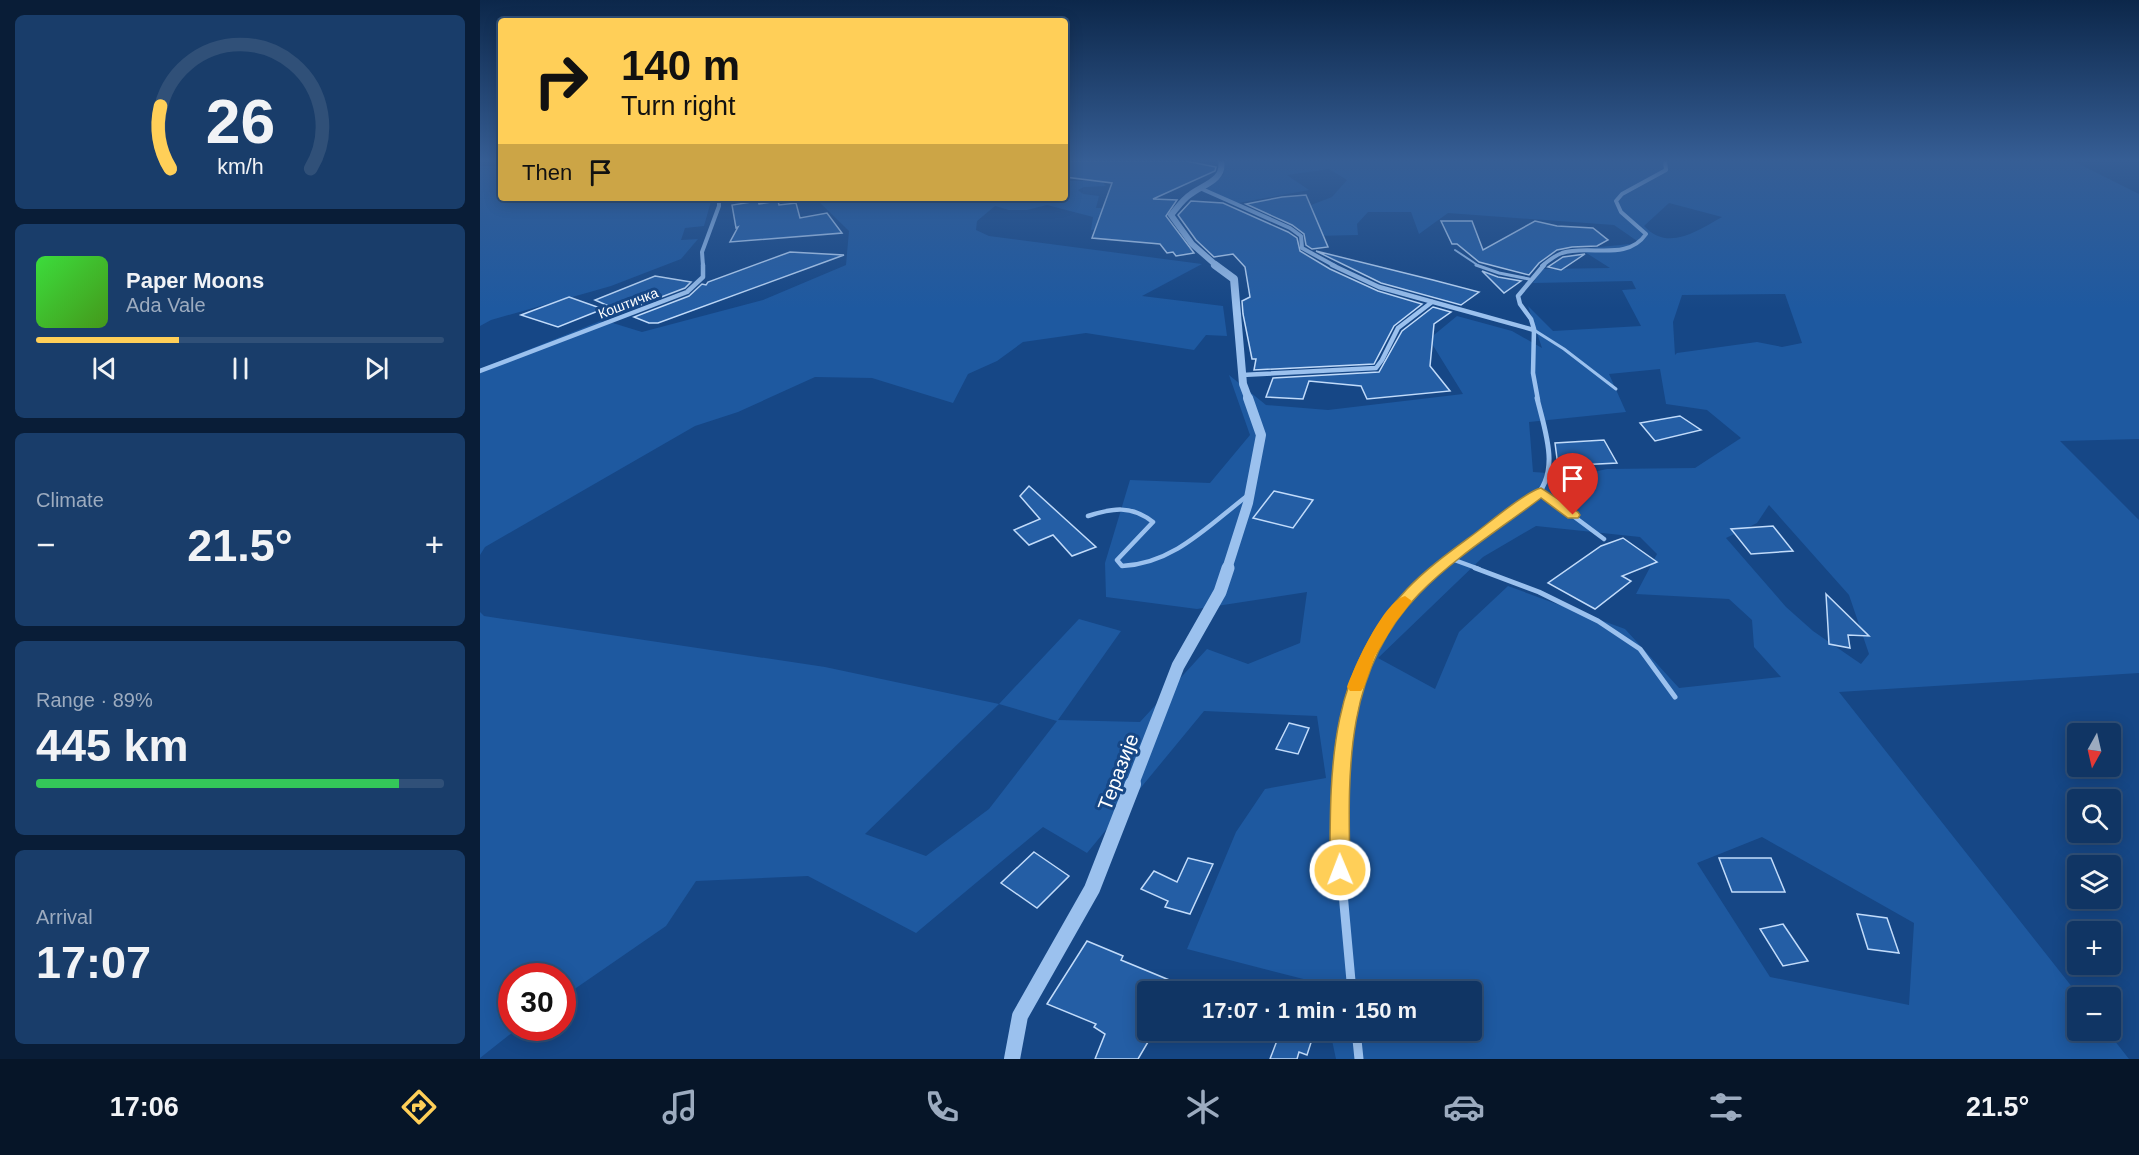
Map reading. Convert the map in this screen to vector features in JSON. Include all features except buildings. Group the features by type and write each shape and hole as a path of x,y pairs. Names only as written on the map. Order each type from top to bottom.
{"street":[{"name":"Коштичка","path":"480,371 687,292 703,277 702,252 717,210"},
{"name":"Теразије","path":"1012,1059 1020,1016 1092,889 1178,666 1220,592 1250,494 1261,435 1243,384 1234,279 1225,270 1209,261 1182,235 1171,215 1175,210"},
{"path":"1250,210 1290,228 1301,236 1302,248 1317,258 1379,287 1534,330"},
{"path":"1351,981 1340,870 1339,795 1344,735 1355,689 1367,656 1389,620 1413,591 1449,558 1541,492 1549,472 1545,429 1533,375 1534,330 1532,320 1518,301 1529,279 1562,253 1615,250 1643,241 1646,234 1644,231 1620,210"},
{"path":"1242,375 1376,368 1383,362 1392,335 1404,321 1432,302"},
{"path":"1357,1041 1359,1059"}],"lane":[{"path":"1455,250 1467,262 1480,268 1529,279"},
{"path":"1534,330 1617,389"},
{"path":"1541,492 1604,538"},
{"path":"1088,516 1115,508 1128,508 1142,512 1153,522 1148,531 1121,552 1117,560 1122,566 1134,567 1152,562 1180,548 1250,494"},
{"path":"1449,558 1539,592 1598,621 1640,649 1676,697"}],"shaded area":[{"path":"480,210 708,210 704,226 685,228 681,240 698,239 681,259 611,286 491,320 480,326"},
{"path":"828,210 990,210 977,221 976,230 989,236 1202,264 1142,296 1223,306 1227,336 1206,335 1194,350 1086,333 1023,342 997,361 968,374 953,403 872,378 815,377 738,412 695,426 485,547 480,555 480,369 603,320 642,332 763,300 846,265 849,231"},
{"path":"1068,210 1139,210 1142,224 1091,230 1093,217"},
{"path":"1297,210 1661,210 1644,226 1653,234 1663,238 1673,238 1693,233 1722,217 1697,210 2139,210 2139,439 2060,441 2139,520 2139,673 1839,692 2072,987 2067,987 2067,1041 2115,1041 2129,1059 1336,1059 1332,1041 1482,1041 1482,981 1311,981 1187,949 1236,832 1265,789 1326,778 1317,716 1204,711 1087,853 1043,827 916,933 808,876 696,881 666,926 576,988 576,963 498,963 498,1041 502,1041 480,1058 480,612 484,616 825,667 999,704 1079,619 1121,631 1058,720 1140,722 1207,649 1248,664 1300,643 1307,592 1197,609 1106,597 1105,563 1130,480 1210,483 1250,435 1229,375 1266,405 1328,410 1463,394 1429,339 1457,316 1512,331 1542,348 1528,306 1553,331 1641,326 1622,290 1636,289 1632,281 1533,283 1542,269 1610,268 1580,249 1640,243 1614,225 1448,213 1419,234 1411,212 1368,212 1357,224 1358,235 1313,236 1277,218","holes":["1785,294 1802,343 1782,347 1757,342 1675,355 1673,322 1682,295","1660,369 1666,404 1707,410 1741,438 1695,468 1607,469 1579,475 1533,472 1529,422 1626,412 1609,374","1769,505 1849,595 1869,654 1861,664 1813,631 1786,607 1726,538 1757,523","1536,526 1640,537 1657,554 1636,594 1729,599 1752,620 1754,647 1781,677 1679,688 1625,629 1508,586 1459,632 1435,689 1378,658 1483,557","999,704 1057,721 989,809 926,856 865,834","1762,837 1914,923 1909,1005 1770,977 1697,863"]}],"slow traffic":[{"path":"1356,687 1367,656 1389,620 1405,601"}],"route":[{"path":"1340,870 1339,795 1344,735 1355,689 1367,656 1389,620 1413,591 1449,558 1541,492 1573,515"}]}
